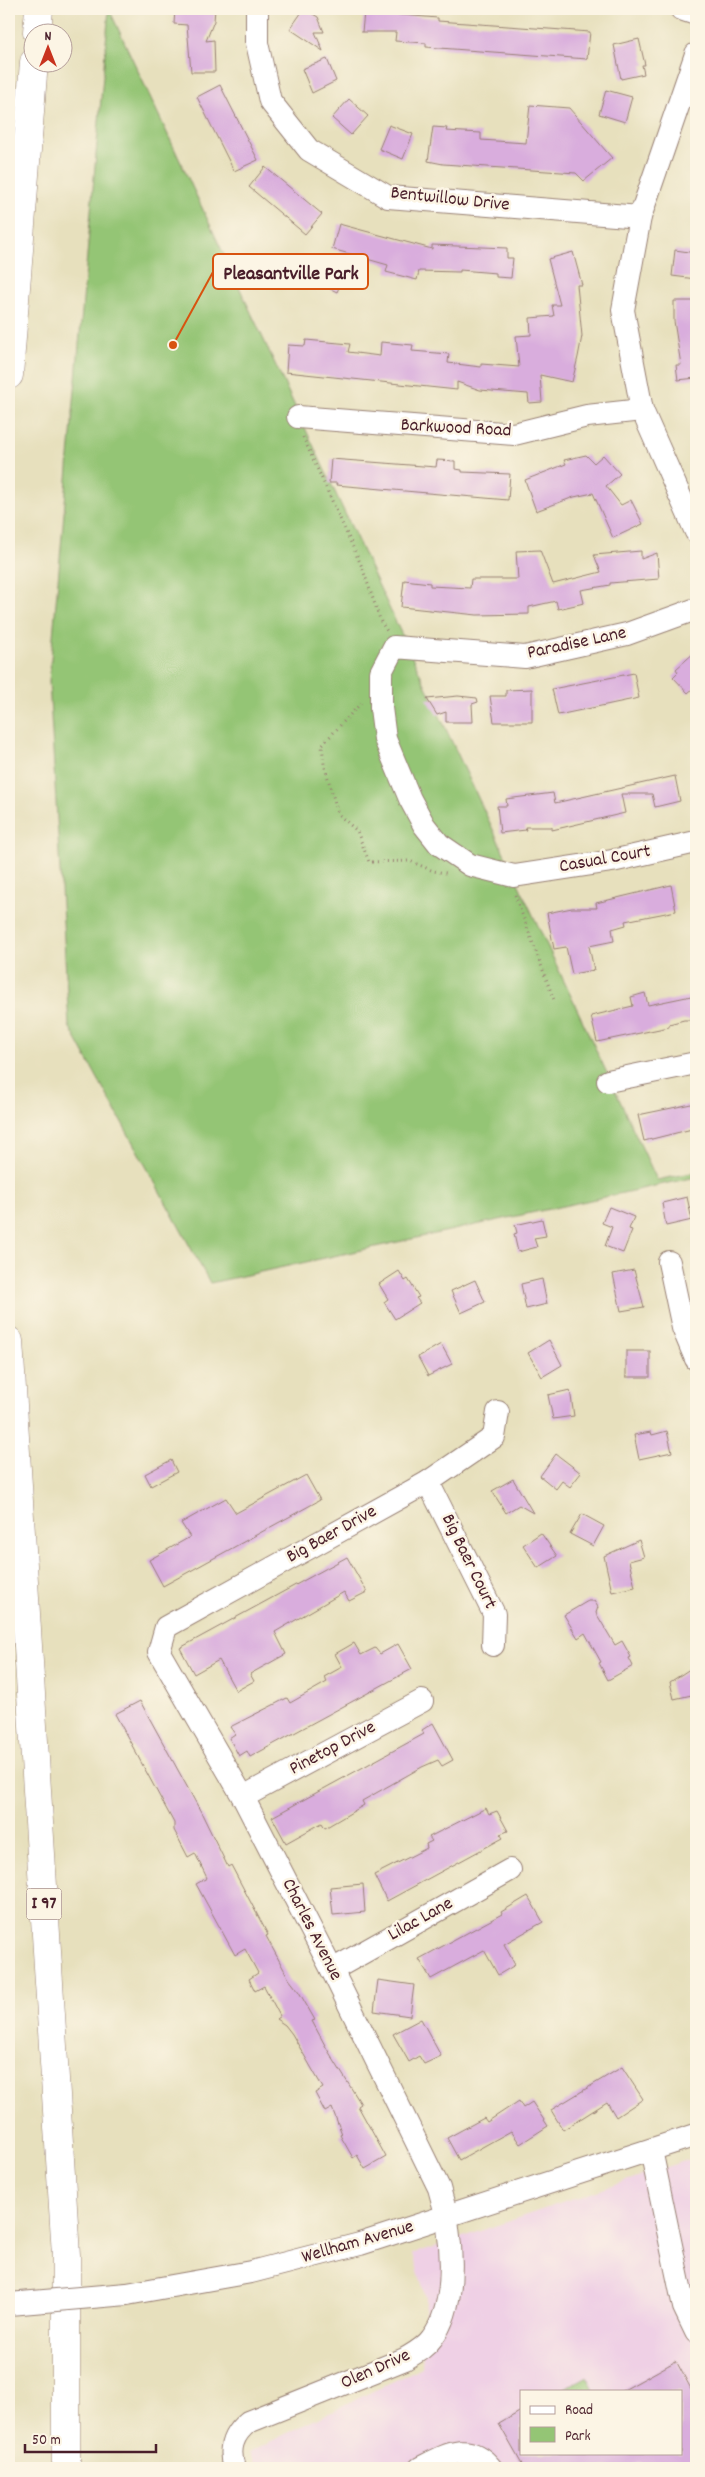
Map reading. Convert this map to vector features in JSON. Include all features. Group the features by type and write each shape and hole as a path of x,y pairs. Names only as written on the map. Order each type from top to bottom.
{"highway":[{"path":"38,22 39,9"},
{"path":"9,374 33,72"},
{"name":"I 97","path":"9,1341 65,2245 66,2468"}],"street":[{"name":"Bentwillow Drive","path":"257,9 257,44 270,101 309,150 388,197 640,217"},
{"path":"681,9 696,14"},
{"path":"696,54 640,217 623,310 642,410 696,532"},
{"name":"Barkwood Road","path":"298,417 514,434 587,416 642,410"},
{"name":"Paradise Lane","path":"394,647 525,657 627,634 696,609"},
{"name":"Casual Court","path":"394,647 381,672 381,708 385,739 410,799 424,825 439,844 470,865 514,876 612,861 696,842"},
{"path":"608,1081 696,1063"},
{"path":"669,1262 683,1328 696,1359"},
{"name":"Big Baer Drive","path":"159,1652 166,1626 428,1482 494,1438 498,1412"},
{"name":"Big Baer Court","path":"428,1482 494,1614 492,1645"},
{"name":"Charles Avenue","path":"159,1652 243,1798 332,1970 439,2188 448,2216"},
{"name":"Pinetop Drive","path":"243,1798 422,1701"},
{"name":"Lilac Lane","path":"332,1970 510,1870"},
{"name":"Wellham Avenue","path":"9,2304 127,2294 213,2280 290,2262 360,2244 696,2135"},
{"path":"651,2150 684,2307 696,2332"},
{"name":"Olen Drive","path":"234,2468 231,2452 234,2437 248,2422 405,2359 422,2349 433,2338 448,2302 450,2282 448,2216"},
{"path":"433,2465 450,2453 462,2451 475,2454 491,2468"}],"path":[{"path":"298,417 302,434 362,567 381,622 394,647"}],"shaded area":[{"path":"696,2157 696,2468 256,2468 249,2452 422,2367 426,2298 413,2254"}],"green space":[{"path":"109,9 657,1180 696,1172 696,1177 210,1283 69,1026 49,681"},
{"path":"587,2376 594,2390 561,2390"}],"building":[{"path":"175,9 215,9 214,21 206,41 214,40 215,72 191,72 187,25 174,24"},
{"path":"304,9 318,17 324,32 315,32 323,51 290,29"},
{"path":"364,12 438,18 438,21 590,32 587,59 426,47 426,43 395,41 396,32 362,32"},
{"path":"639,39 645,65 642,65 644,74 621,79 614,45"},
{"path":"327,59 336,81 312,93 302,69"},
{"path":"220,85 258,160 234,171 197,97"},
{"path":"606,90 632,97 625,122 599,114"},
{"path":"349,99 368,116 351,135 332,118"},
{"path":"530,105 569,108 612,158 584,181 576,173 443,164 428,161 433,127 447,128 446,131 481,133 481,140 526,143"},
{"path":"389,125 413,134 403,159 379,149"},
{"path":"265,167 322,214 305,234 249,187"},
{"path":"339,224 432,249 432,245 507,248 507,258 513,258 511,278 496,277 496,273 460,270 460,272 419,271 417,280 386,272 388,265 332,249"},
{"path":"675,250 696,253 696,279 672,276"},
{"path":"573,252 582,285 577,285 582,336 578,357 572,382 540,375 542,402 529,403 528,394 480,390 457,382 457,390 286,372 288,345 305,346 306,340 350,344 348,352 380,356 381,342 413,345 412,351 449,354 448,363 481,367 481,364 519,367 516,336 531,335 530,318 554,316 552,305 560,305 548,259"},
{"path":"295,256 342,281 337,292 289,269"},
{"path":"674,301 696,301 696,378 678,380 676,365 681,365 674,321"},
{"path":"586,455 594,463 603,455 620,474 606,486 621,505 631,500 643,524 613,538 593,493 574,497 536,511 525,480 566,464 564,460"},
{"path":"331,459 436,467 437,460 455,461 455,469 462,470 462,472 510,474 508,500 336,485 337,483 329,483"},
{"path":"540,550 553,584 601,572 594,555 641,551 641,559 657,553 659,579 610,583 610,585 581,590 584,603 558,609 556,601 529,607 529,614 477,615 401,607 404,580 430,583 430,586 470,588 471,579 518,579 516,551"},
{"path":"696,651 696,686 688,693 673,677 678,672 676,669"},
{"path":"634,673 639,698 558,715 552,689"},
{"path":"532,689 532,722 494,722 490,696 506,696 506,690"},
{"path":"458,696 477,698 478,702 472,704 473,722 446,722 446,712 437,715 427,699"},
{"path":"675,776 680,801 655,807 652,794 621,794 625,813 552,830 552,827 525,827 526,830 500,833 497,806 507,806 506,799 553,793 555,803"},
{"path":"671,885 676,911 625,921 626,925 612,929 614,941 589,946 594,970 572,974 566,947 554,949 547,913 572,908 597,908 596,903"},
{"path":"645,993 648,1005 696,995 696,1020 684,1020 669,1024 669,1027 597,1042 591,1016 633,1006 631,997"},
{"path":"696,1103 696,1128 644,1141 638,1115"},
{"path":"687,1197 692,1220 666,1226 662,1203"},
{"path":"609,1207 634,1217 629,1229 632,1230 623,1253 605,1246 612,1227 602,1223"},
{"path":"542,1219 546,1236 534,1238 537,1247 518,1252 514,1234 517,1233 515,1225"},
{"path":"634,1270 644,1307 621,1311 613,1274"},
{"path":"399,1271 405,1281 408,1279 419,1297 416,1298 420,1303 395,1319 384,1302 388,1299 379,1284"},
{"path":"542,1279 547,1304 526,1309 521,1284"},
{"path":"475,1280 485,1302 461,1313 451,1291"},
{"path":"549,1340 562,1365 542,1377 528,1353"},
{"path":"441,1344 452,1364 428,1376 418,1357"},
{"path":"626,1351 650,1351 650,1377 626,1377"},
{"path":"570,1390 574,1416 553,1419 548,1395"},
{"path":"667,1431 672,1452 639,1459 634,1435 651,1432 652,1435"},
{"path":"556,1454 581,1473 570,1487 562,1481 556,1489 540,1476"},
{"path":"171,1460 177,1472 151,1486 145,1474"},
{"path":"306,1475 320,1500 163,1586 149,1560 190,1537 181,1523 226,1498 236,1513"},
{"path":"513,1479 533,1513 519,1505 506,1513 492,1491"},
{"path":"582,1514 604,1526 593,1546 570,1534"},
{"path":"541,1533 557,1556 538,1568 523,1545"},
{"path":"639,1540 644,1557 629,1561 635,1587 612,1592 604,1556"},
{"path":"347,1557 367,1592 349,1601 344,1592 275,1632 286,1654 250,1674 254,1681 236,1691 219,1660 194,1674 180,1648"},
{"path":"588,1601 594,1601 598,1607 596,1613 615,1645 622,1641 631,1657 629,1658 633,1666 608,1680 599,1663 601,1662 585,1633 578,1638 564,1615"},
{"path":"354,1643 361,1655 375,1648 380,1654 398,1644 412,1669 250,1757 247,1751 239,1756 229,1738 235,1734 230,1727 287,1698 290,1703 327,1682 324,1677 342,1667 335,1654"},
{"path":"696,1665 696,1694 674,1699 670,1682"},
{"path":"140,1701 201,1812 228,1867 231,1865 289,1979 315,2020 312,2021 327,2049 361,2104 358,2106 386,2157 365,2169 357,2155 353,2158 340,2135 342,2134 332,2108 325,2112 315,2093 323,2088 292,2034 285,2025 276,2019 280,2016 264,1986 255,1991 249,1979 258,1973 245,1949 235,1955 196,1884 207,1878 195,1853 188,1857 174,1830 174,1823 115,1714"},
{"path":"433,1723 453,1760 442,1766 438,1760 422,1767 362,1801 364,1805 325,1828 322,1823 286,1843 272,1817 424,1734 422,1730"},
{"path":"486,1808 489,1814 497,1811 508,1831 500,1834 503,1838 387,1901 374,1875 427,1848 426,1844 432,1841 429,1837"},
{"path":"363,1884 365,1912 333,1915 330,1887"},
{"path":"528,1896 543,1922 504,1944 515,1965 498,1975 484,1950 431,1979 419,1959 502,1914 501,1912"},
{"path":"378,1980 414,1985 410,2016 374,2011"},
{"path":"421,2019 441,2056 424,2064 419,2056 409,2062 393,2034"},
{"path":"622,2067 643,2099 616,2117 607,2102 563,2130 551,2110"},
{"path":"519,2101 523,2108 532,2102 548,2126 520,2144 511,2131 459,2160 447,2138 484,2118 487,2122"},
{"path":"676,2361 696,2398 696,2468 644,2468 641,2462 629,2468 524,2468 499,2424 520,2412 520,2454 682,2454 682,2390 624,2390"}],"place":[{"name":"Pleasantville Park","path":"173,345"}]}
